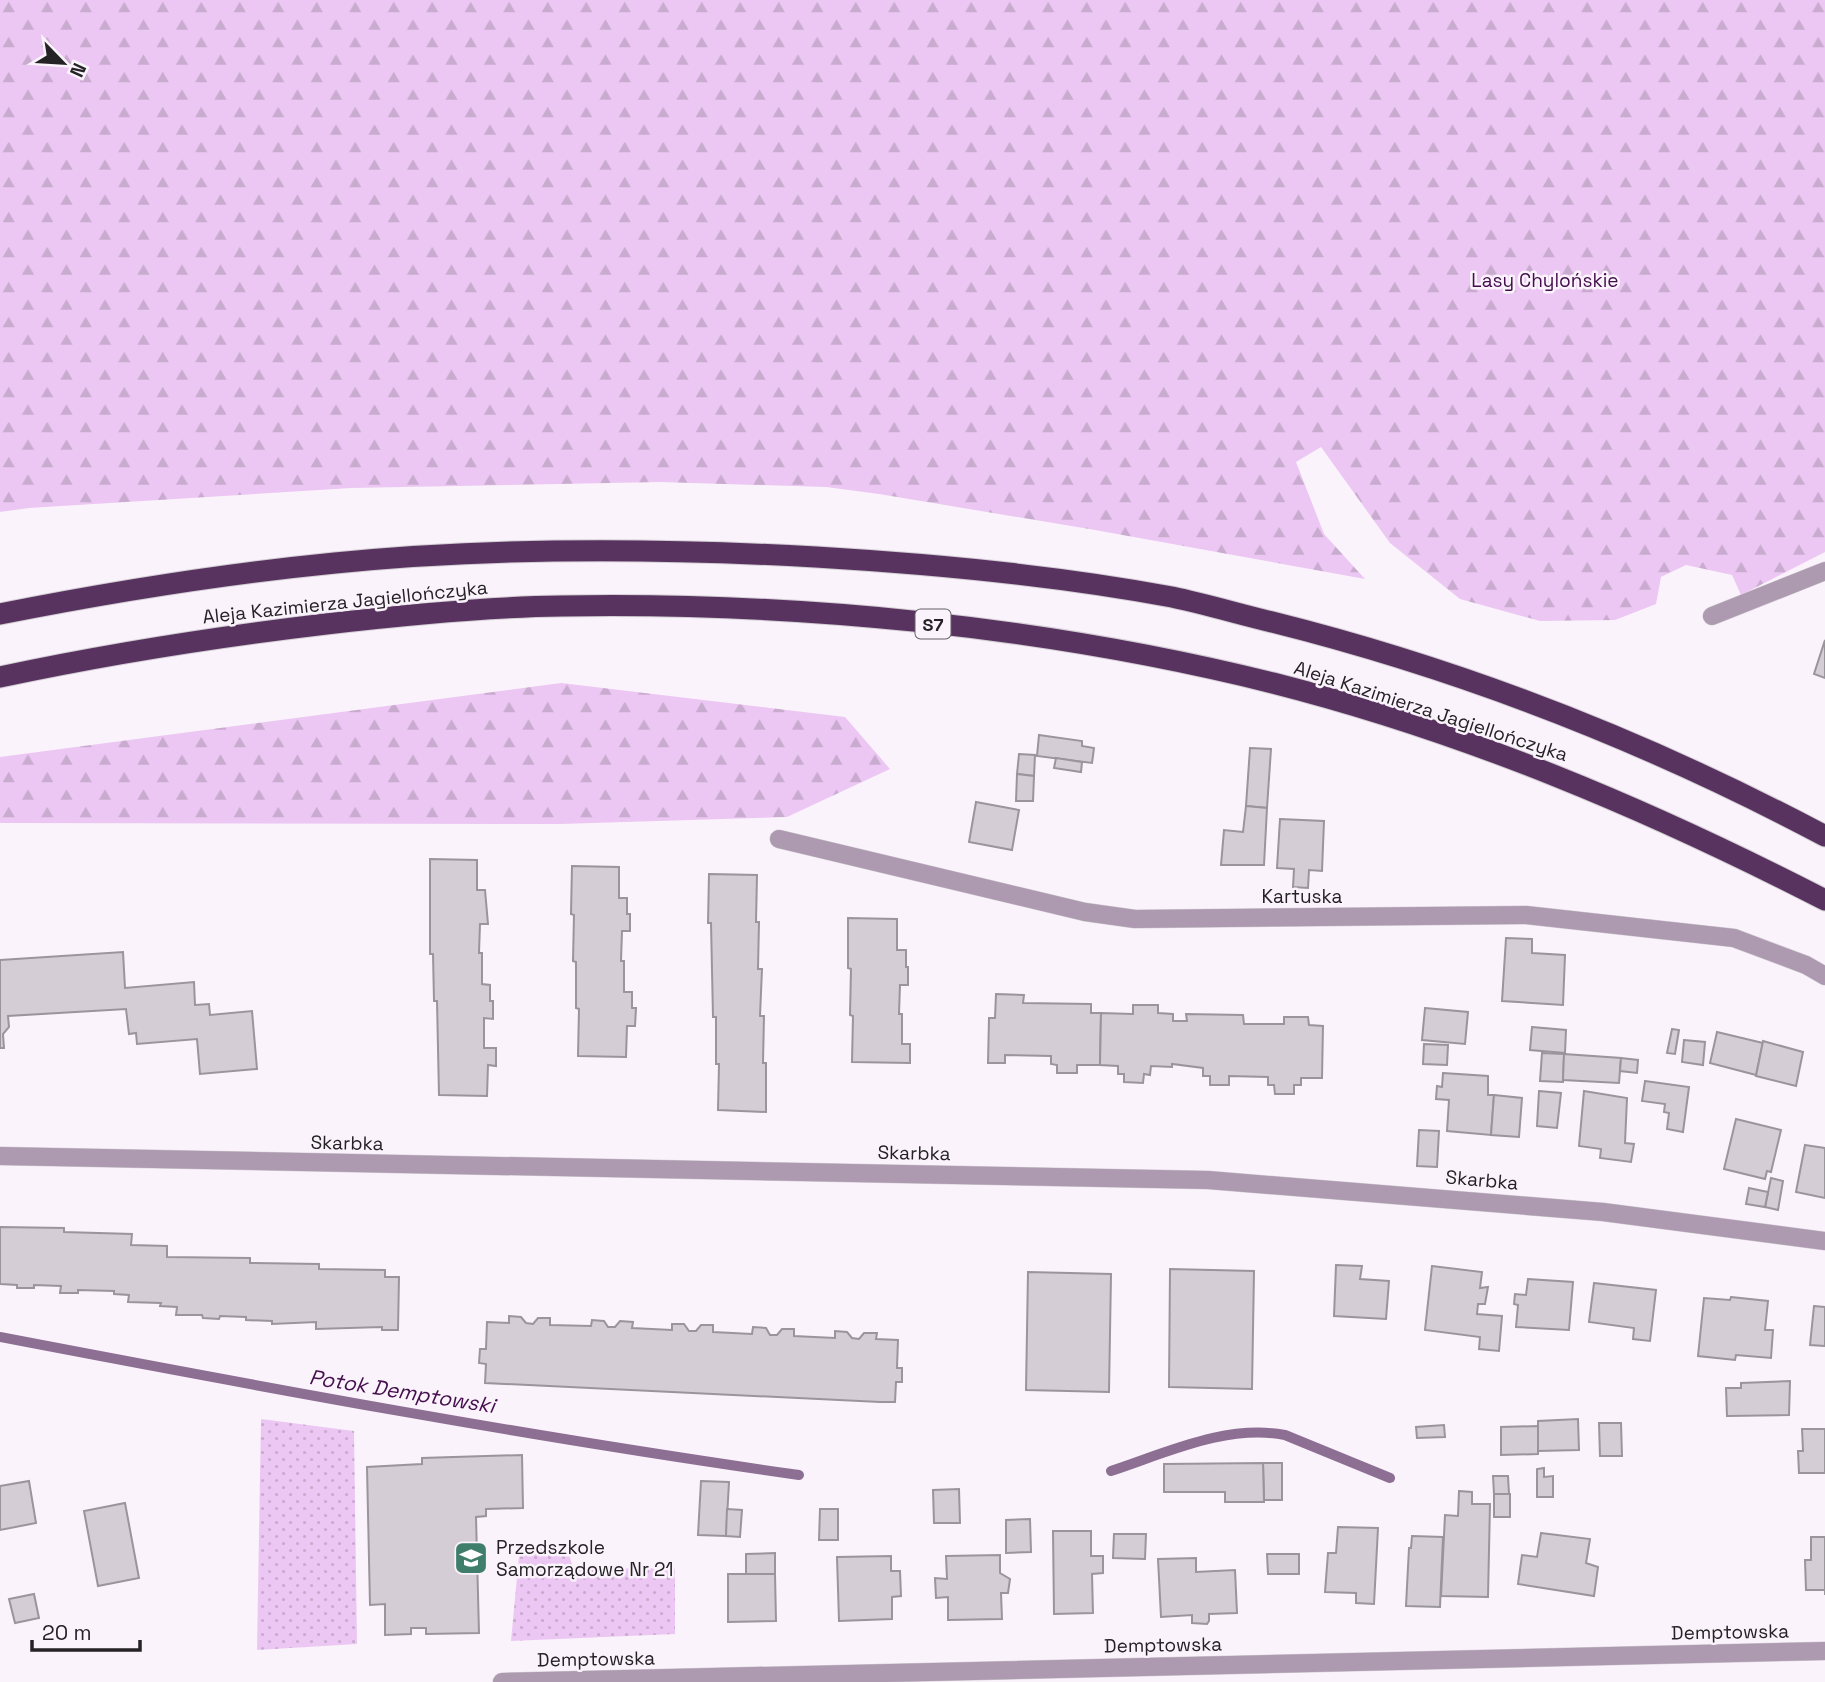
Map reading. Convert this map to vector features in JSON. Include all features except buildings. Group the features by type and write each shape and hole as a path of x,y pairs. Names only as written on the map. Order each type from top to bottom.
{"highway":[{"name":"Aleja Kazimierza Jagiellończyka","path":"0,614 189,580 339,562 477,553 622,550 754,554 892,561 1018,574 1174,598 1311,632 1456,676 1575,720 1682,764 1825,836"},
{"name":"Aleja Kazimierza Jagiellończyka","path":"0,677 193,641 424,613 558,606 778,610 1021,634 1118,650 1262,681 1389,717 1538,768 1624,803 1825,900"}],"street":[{"path":"1712,617 1825,571"},
{"name":"Kartuska","path":"779,839 1085,912 1135,919 1526,915 1734,938 1806,965 1825,976"},
{"name":"Skarbka","path":"0,1157 1208,1180 1603,1212 1825,1241"},
{"name":"Demptowska","path":"502,1682 1825,1651"}],"green space":[{"name":"Lasy Chylońskie","path":"0,0 1825,0 1825,552 1741,595 1732,575 1686,565 1661,577 1656,604 1615,620 1540,621 1460,599 1390,543 1321,447 1296,462 1324,534 1365,579 1095,530 826,487 660,482 351,488 0,512"},
{"path":"561,683 845,717 890,769 787,817 560,824 0,823 0,757"},
{"path":"261,1419 354,1431 357,1644 257,1650"},
{"path":"520,1545 568,1550 573,1569 675,1568 675,1634 511,1641"}],"waterway":[{"name":"Potok Demptowski","path":"0,1337 399,1411 598,1445 799,1475"},
{"name":"Potok Demptowski","path":"1111,1471 1197,1442 1241,1433 1263,1433 1285,1435 1390,1478"}],"place":[{"name":"Przedszkole Samorządowe Nr 21","path":"471,1558"}]}
